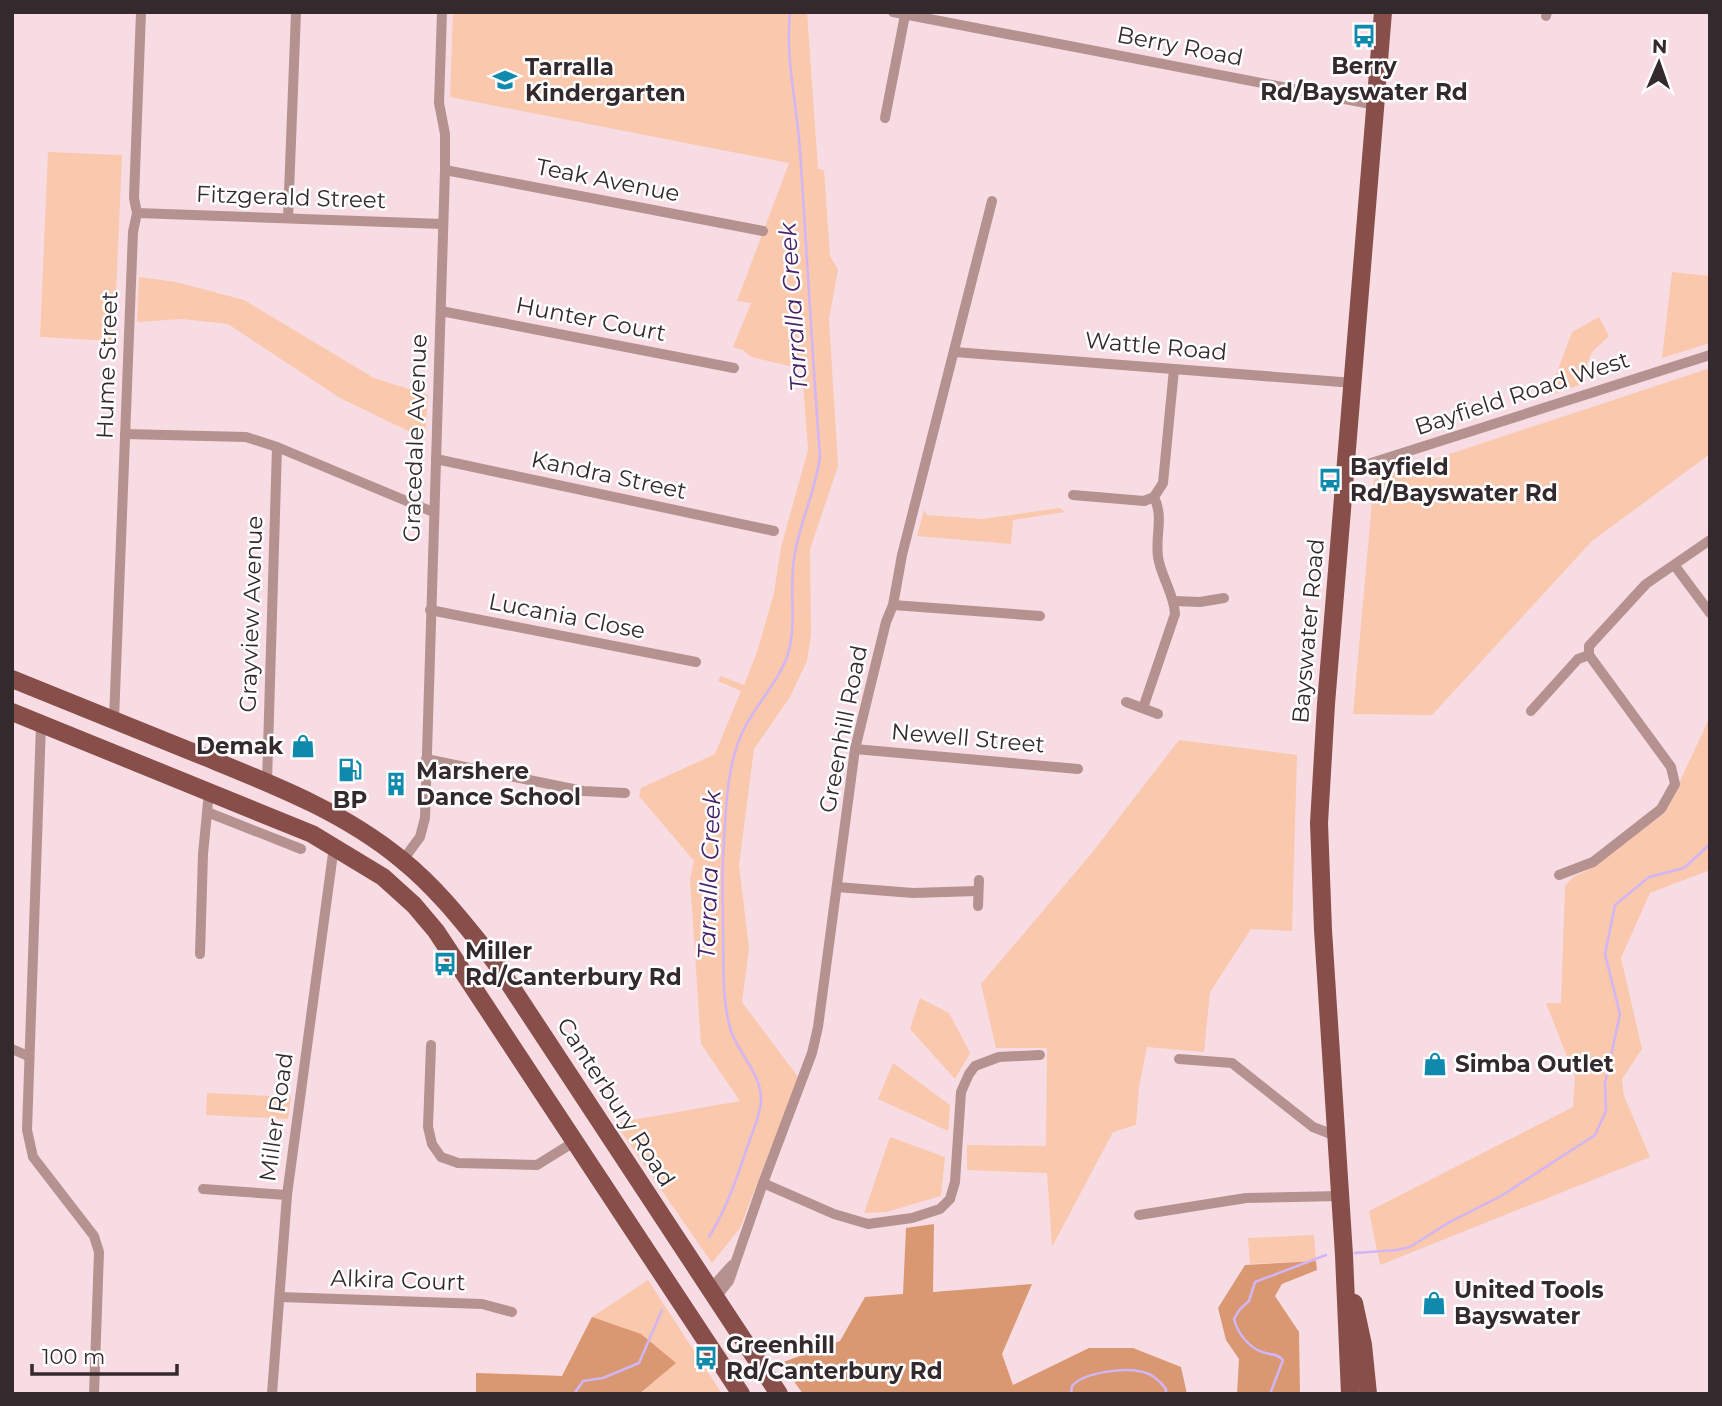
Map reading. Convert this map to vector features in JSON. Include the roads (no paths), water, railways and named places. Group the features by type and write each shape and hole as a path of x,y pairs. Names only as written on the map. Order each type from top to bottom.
{"main road":[{"name":"Bayswater Road","path":"1368,1394 1345,1255 1322,918 1319,823 1326,704 1383,12"},
{"name":"Canterbury Road","path":"12,679 267,782 339,817 403,860 452,908 495,962 779,1394"},
{"path":"12,712 263,814 334,846 383,877 414,905 436,931 741,1394"},
{"path":"100,748 114,720"},
{"path":"263,814 267,782"},
{"path":"574,1142 600,1122"},
{"path":"687,1311 712,1293"},
{"name":"Bayswater Road","path":"1350,1394 1359,1350"}],"street":[{"name":"Hume Street","path":"114,720 133,232 137,213 134,198 141,12"},
{"path":"288,218 296,12"},
{"name":"Gracedale Avenue","path":"403,860 420,837 423,828 445,170 445,134 439,103 442,12"},
{"name":"Berry Road","path":"893,12 1376,105"},
{"path":"885,118 905,15"},
{"name":"Teak Avenue","path":"445,170 763,231"},
{"name":"Greenhill Road","path":"712,1293 725,1287 812,1053 818,1027 855,750 992,201"},
{"name":"Fitzgerald Street","path":"137,213 443,224"},
{"name":"Hunter Court","path":"441,311 734,368"},
{"name":"Wattle Road","path":"955,352 1354,383"},
{"name":"Bayfield Road West","path":"1346,471 1710,355"},
{"path":"1073,495 1144,501 1154,497 1163,483 1174,369"},
{"path":"125,434 246,437 277,447 433,512"},
{"name":"Grayview Avenue","path":"267,782 277,447"},
{"name":"Kandra Street","path":"436,459 774,531"},
{"path":"1143,708 1175,614 1175,601 1158,556 1160,515 1154,497"},
{"path":"1559,875 1593,862 1642,824 1661,809 1675,784 1671,767 1589,655 1589,646 1646,584 1710,540"},
{"path":"1675,566 1710,613"},
{"path":"1175,601 1224,598"},
{"path":"893,605 1040,616"},
{"name":"Lucania Close","path":"430,610 696,662"},
{"path":"1531,711 1578,659 1589,655"},
{"path":"1126,702 1158,714"},
{"path":"41,724 27,1130 33,1157 94,1237 99,1252 94,1394"},
{"name":"Newell Street","path":"855,750 1078,769"},
{"path":"426,759 583,791 625,793"},
{"path":"200,954 209,792"},
{"path":"207,812 302,849"},
{"name":"Miller Road","path":"272,1394 287,1195 334,846"},
{"path":"837,887 913,893 978,886 978,906"},
{"path":"431,1045 428,1127 432,1144 441,1157 458,1163 537,1165 574,1142"},
{"path":"12,1049 28,1056"},
{"path":"763,1184 834,1214 868,1224 912,1218 940,1209 950,1199 955,1181 961,1092 969,1074 975,1066 999,1057 1040,1055"},
{"path":"1179,1059 1232,1063 1313,1127 1336,1136"},
{"path":"203,1189 287,1195"},
{"path":"1139,1215 1246,1198 1340,1196"},
{"name":"Alkira Court","path":"281,1297 482,1304 512,1311"}],"waterway":[{"name":"Tarralla Creek","path":"709,1237 736,1181 761,1105 757,1081 731,1031 726,1005 723,874 730,774 738,742 745,727 788,654 792,630 794,558 820,456 800,151 790,64 790,12"},
{"path":"1355,1253 1410,1247 1448,1223 1501,1196 1595,1135 1606,1111 1605,1083 1620,1014 1605,954 1615,905 1649,877 1684,868 1710,844"},
{"path":"1270,1394 1283,1360 1252,1347 1240,1334 1234,1319 1249,1301 1255,1282 1326,1255"},
{"path":"574,1394 583,1381 603,1378 639,1363 662,1310"},
{"path":"1071,1394 1072,1386 1086,1377 1126,1370 1153,1376 1166,1389 1166,1394"}],"place":[{"name":"Berry Rd/Bayswater Rd","path":"1364,36"},
{"name":"Tarralla Kindergarten","path":"505,80"},
{"name":"Bayfield Rd/Bayswater Rd","path":"1330,480"},
{"name":"Demak","path":"303,746"},
{"name":"BP","path":"350,770"},
{"name":"Marshere Dance School","path":"396,784"},
{"name":"Miller Rd/Canterbury Rd","path":"445,964"},
{"name":"Simba Outlet","path":"1435,1064"},
{"name":"United Tools Bayswater","path":"1434,1303"},
{"name":"Greenhill Rd/Canterbury Rd","path":"706,1358"}]}
